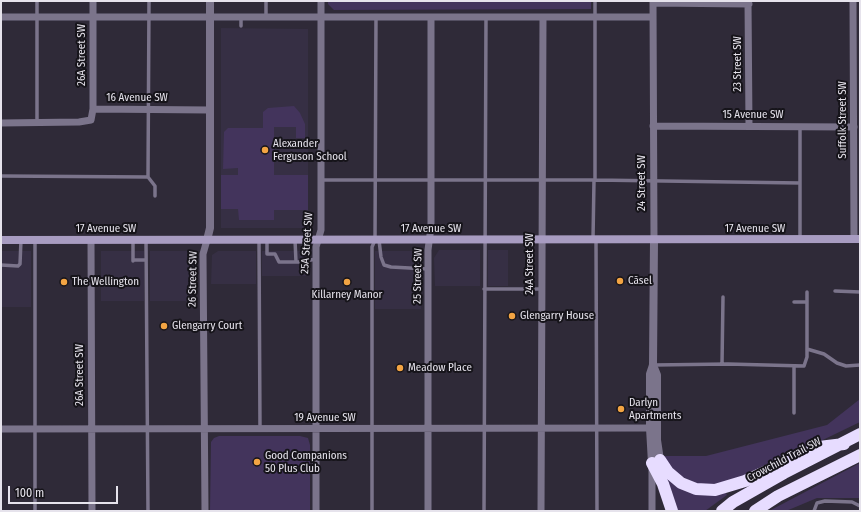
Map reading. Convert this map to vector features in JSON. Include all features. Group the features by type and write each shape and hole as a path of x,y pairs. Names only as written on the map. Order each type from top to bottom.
{"highway":[{"name":"Crowchild Trail SW","path":"722,511 733,502 784,473 844,444 860,434"},
{"path":"656,461 681,483 696,489 715,490 745,481 819,447 844,444"},
{"path":"755,511 778,496 860,455"},
{"path":"656,461 672,511"}],"main road":[{"name":"17 Avenue SW","path":"1,240 857,239"}],"street":[{"name":"26A Street SW","path":"93,1 93,109"},
{"name":"26 Street SW","path":"205,511 203,254 210,228 210,1"},
{"name":"25A Street SW","path":"316,511 316,247 321,230 321,1"},
{"name":"Suffolk Street SW","path":"853,1 857,239"},
{"path":"653,2 748,2"},
{"name":"24 Street SW","path":"653,2 654,240 653,365 650,374 650,428 656,461"},
{"name":"23 Street SW","path":"748,2 749,126"},
{"path":"1,17 652,17"},
{"name":"25 Street SW","path":"428,511 428,269 432,181 432,17"},
{"name":"24A Street SW","path":"542,17 542,511"},
{"name":"16 Avenue SW","path":"1,123 79,122 91,120 93,109 210,110"},
{"name":"15 Avenue SW","path":"653,126 854,127"},
{"name":"26A Street SW","path":"91,240 92,511"},
{"name":"24 Street SW","path":"652,511 657,440 657,375 653,365"},
{"name":"19 Avenue SW","path":"1,429 650,428"}],"lane":[{"path":"37,1 37,122"},
{"path":"149,1 148,177 155,186 155,196"},
{"path":"266,1 266,17"},
{"path":"595,1 595,240 598,295 597,511"},
{"path":"241,17 241,26"},
{"path":"376,17 375,180 377,240 384,265 391,267 428,269"},
{"path":"484,511 486,17"},
{"path":"800,126 800,240"},
{"path":"1,176 148,177"},
{"path":"321,180 595,180 800,183"},
{"path":"1,265 18,266 20,264 21,240"},
{"path":"35,240 35,511"},
{"path":"132,240 133,261 146,260"},
{"path":"146,240 149,428 148,511"},
{"path":"263,240 267,254 275,254 279,262 296,262 316,259"},
{"path":"260,428 263,240"},
{"path":"295,240 296,262"},
{"path":"372,511 372,247 377,240"},
{"path":"484,289 541,289"},
{"path":"653,365 722,364 804,366 807,348 807,292"},
{"path":"835,292 860,292"},
{"path":"722,364 723,297"},
{"path":"794,302 807,302"},
{"path":"807,348 824,354 837,363 846,366 860,365"},
{"path":"794,366 794,413"},
{"path":"814,511 817,503 825,501 852,502 860,506"}],"shaded area":[{"path":"328,1 591,1 591,9 334,10 328,4"},
{"name":"Alexander Ferguson School","path":"221,28 308,29 308,228 221,228"},
{"path":"294,106 300,113 305,124 305,138 296,138 296,127 274,127 274,175 308,175 308,210 274,210 274,220 239,220 238,209 221,209 221,175 238,175 238,168 223,169 224,132 228,128 263,128 263,112 268,108"},
{"path":"439,250 480,250 480,286 435,286 434,258"},
{"path":"488,250 508,250 508,286 488,286"},
{"path":"1,251 31,251 31,307 1,307"},
{"path":"101,251 144,251 144,301 101,301"},
{"path":"150,251 191,251 192,301 150,301"},
{"path":"218,251 256,251 256,284 211,284 212,255"},
{"path":"262,251 305,251 309,276 262,276"},
{"path":"375,251 419,252 421,309 375,309"},
{"path":"860,399 860,422 773,464 727,483 700,485 676,474 663,456 706,456 827,425"},
{"path":"219,436 300,436 308,438 310,445 310,511 210,511 211,442 214,438"},
{"path":"860,463 860,498 817,498 786,511 769,511"},
{"path":"666,476 725,491 727,495 705,511 675,511"}],"place":[{"name":"Alexander Ferguson School","path":"265,150"},
{"name":"Cāsel","path":"620,281"},
{"name":"The Wellington","path":"64,282"},
{"name":"Killarney Manor","path":"347,282"},
{"name":"Glengarry House","path":"512,316"},
{"name":"Glengarry Court","path":"164,326"},
{"name":"Meadow Place","path":"400,368"},
{"name":"Darlyn Apartments","path":"621,409"},
{"name":"Good Companions 50 Plus Club","path":"257,462"}]}
